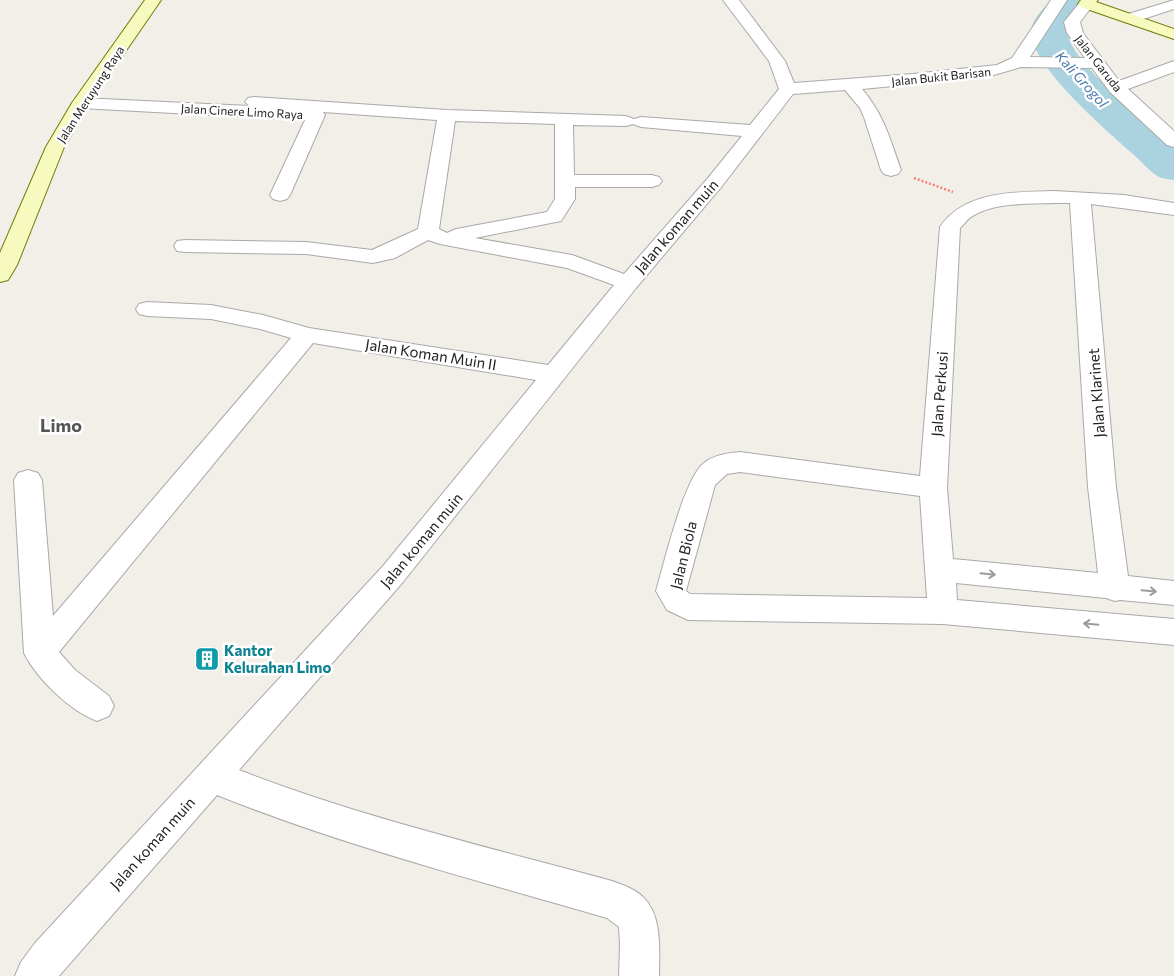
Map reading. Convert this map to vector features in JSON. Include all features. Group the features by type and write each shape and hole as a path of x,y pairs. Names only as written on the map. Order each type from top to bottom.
{"main road":[{"name":"Jalan Meruyung Raya","path":"2,269 56,147 81,103 153,0"},
{"path":"1088,2 1174,34"}],"street":[{"path":"732,0 776,61 788,89"},
{"path":"1018,62 1059,0"},
{"name":"Jalan Garuda","path":"1088,2 1075,16 1072,27 1096,63 1116,88 1174,140"},
{"path":"1132,18 1174,4"},
{"name":"Jalan Bukit Barisan","path":"788,89 918,79 993,70 1011,66 1018,62 1096,63"},
{"path":"1116,88 1174,66"},
{"path":"849,84 873,117 891,170"},
{"name":"Jalan koman muin","path":"35,976 49,957 399,567 628,283 715,182 788,89"},
{"path":"254,102 447,115 634,121 754,131"},
{"name":"Jalan Cinere Limo Raya","path":"81,103 316,116 280,195"},
{"path":"434,235 447,115"},
{"path":"185,246 306,248 346,255 373,257 434,235 554,216 564,203 566,182 564,118"},
{"path":"566,182 652,181"},
{"path":"984,203 1037,197 1080,197 1174,209"},
{"name":"Jalan Klarinet","path":"1080,197 1102,487 1115,588"},
{"name":"Jalan Perkusi","path":"943,611 933,488 950,227 953,219 969,208 984,203"},
{"path":"434,235 572,262 628,283"},
{"name":"Jalan Koman Muin II","path":"147,309 211,312 263,322 307,335 555,375"},
{"path":"40,653 307,335"},
{"name":"Jalan Biola","path":"933,488 740,462 728,462 715,467 707,474 702,484 671,591 676,601 688,607 943,611"},
{"path":"28,480 40,653 64,680 97,706"},
{"path":"939,569 1174,594"},
{"path":"943,611 1174,632"},
{"path":"212,776 285,805 371,832 612,900 632,914 636,922 639,933 639,976"}],"path":[{"path":"891,170 984,203"}],"waterway":[{"name":"Kali Grogol","path":"1071,0 1052,22 1049,31 1052,45 1080,82 1174,167"}],"place":[{"name":"Kantor Kelurahan Limo","path":"207,659"}],"district":[{"name":"Limo","path":"61,425"}]}
